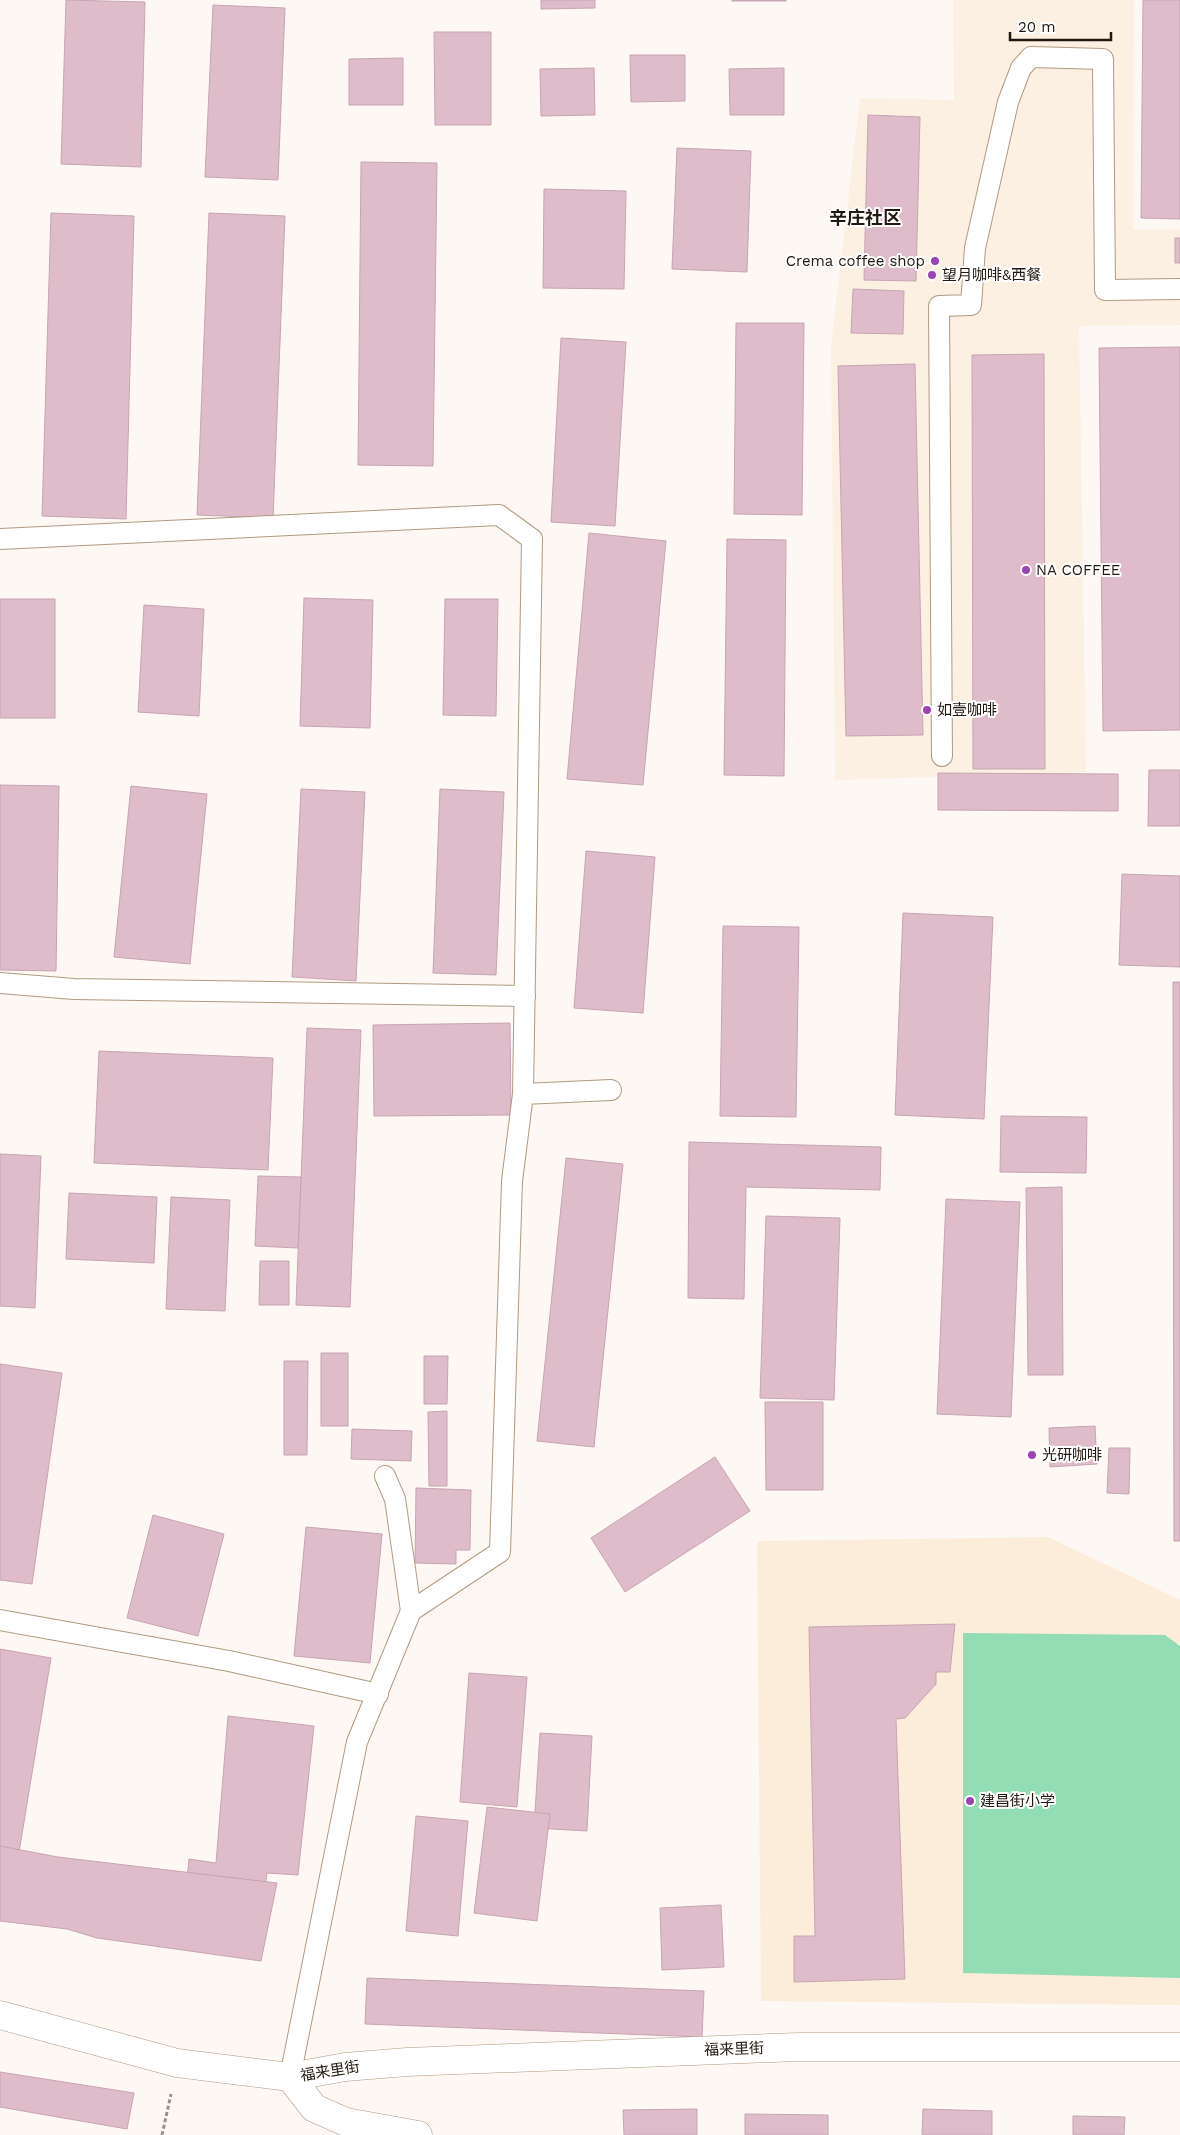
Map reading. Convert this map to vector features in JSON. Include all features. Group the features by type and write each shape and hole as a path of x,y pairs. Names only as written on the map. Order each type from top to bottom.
{"street":[{"name":"福来里街","path":"0,2015 177,2063 290,2077 345,2067 407,2062 798,2047 1180,2047"},
{"name":"福来里街","path":"290,2077 314,2108 346,2122 418,2135"}],"lane":[{"path":"942,756 939,306 971,305 975,248 1008,102 1021,68 1031,57 1103,59 1105,290 1180,289"},
{"path":"0,539 499,515 532,539 523,1094 512,1181 500,1552 411,1611"},
{"path":"0,984 74,989 525,996"},
{"path":"523,1094 611,1090"},
{"path":"290,2077 357,1742 411,1611 396,1499 385,1476"},
{"path":"0,1620 229,1661 378,1694"}],"path":[{"path":"162,2135 177,2063"}],"shaded area":[{"path":"953,0 1134,0 1133,230 1180,229 1180,325 1079,326 1086,772 835,780 831,346 860,98 954,100"},
{"name":"建昌街小学","path":"1048,1537 1180,1600 1180,2005 761,2001 757,1541"}],"green space":[{"path":"963,1633 1165,1635 1180,1646 1180,1978 963,1973"}],"building":[{"path":"66,0 145,2 141,167 61,164"},
{"path":"541,0 595,0 595,8 541,9"},
{"path":"786,0 786,1 732,1"},
{"path":"1143,0 1180,0 1180,219 1141,218"},
{"path":"213,5 285,8 278,180 205,177"},
{"path":"434,32 491,32 491,125 435,125"},
{"path":"630,55 685,55 685,101 631,102"},
{"path":"403,58 403,105 349,105 349,59"},
{"path":"594,68 595,115 541,116 540,69"},
{"path":"784,68 784,115 730,115 729,69"},
{"path":"868,115 920,117 916,281 864,280"},
{"path":"677,148 751,151 747,272 672,269"},
{"path":"361,162 437,163 433,466 358,465"},
{"path":"544,189 626,191 624,289 543,288"},
{"path":"51,213 134,216 126,519 42,516"},
{"path":"209,213 285,216 273,518 197,515"},
{"path":"1175,238 1180,238 1180,263 1175,263"},
{"path":"853,289 904,291 903,334 851,333"},
{"path":"736,323 804,323 802,515 734,514"},
{"path":"561,338 626,342 615,526 551,522"},
{"path":"1180,347 1180,730 1103,731 1099,348"},
{"path":"1044,354 1045,769 973,769 972,355"},
{"path":"915,364 923,735 846,736 838,366"},
{"path":"589,533 666,541 643,785 567,779"},
{"path":"727,539 786,540 784,776 724,775"},
{"path":"304,598 373,600 370,728 300,726"},
{"path":"0,599 55,599 55,718 0,718"},
{"path":"445,599 498,599 496,716 443,715"},
{"path":"144,605 204,609 199,716 138,712"},
{"path":"1149,770 1180,770 1180,826 1148,826"},
{"path":"938,773 1118,774 1118,811 938,810"},
{"path":"0,785 59,786 56,971 0,970"},
{"path":"131,786 207,794 190,964 114,957"},
{"path":"301,789 365,792 356,981 292,977"},
{"path":"440,789 504,792 496,975 433,973"},
{"path":"586,851 655,857 643,1013 574,1008"},
{"path":"1122,874 1180,876 1180,967 1119,965"},
{"path":"903,913 993,917 984,1119 895,1115"},
{"path":"723,926 799,927 796,1117 720,1116"},
{"path":"1173,982 1180,982 1180,1541 1174,1541"},
{"path":"510,1023 511,1115 374,1116 373,1025"},
{"path":"307,1028 361,1030 350,1307 296,1305"},
{"path":"99,1051 273,1058 268,1170 94,1163"},
{"path":"1001,1116 1087,1117 1086,1173 1000,1172"},
{"path":"689,1142 881,1147 880,1190 746,1187 744,1299 688,1298"},
{"path":"0,1154 41,1156 35,1308 0,1306"},
{"path":"566,1158 623,1164 594,1447 537,1441"},
{"path":"258,1176 301,1177 298,1248 255,1246"},
{"path":"1062,1187 1063,1375 1028,1375 1026,1188"},
{"path":"69,1193 157,1197 154,1263 66,1259"},
{"path":"171,1197 230,1200 225,1311 166,1309"},
{"path":"946,1199 1020,1202 1011,1417 937,1414"},
{"path":"766,1216 840,1218 834,1400 760,1398"},
{"path":"260,1261 289,1261 289,1305 259,1305"},
{"path":"321,1353 348,1353 348,1426 321,1426"},
{"path":"424,1356 448,1356 447,1404 424,1404"},
{"path":"284,1361 308,1361 307,1455 284,1455"},
{"path":"0,1364 62,1373 32,1584 0,1580"},
{"path":"765,1402 823,1402 823,1490 766,1490"},
{"path":"447,1411 447,1486 429,1486 428,1412"},
{"path":"1095,1426 1097,1464 1050,1467 1049,1428"},
{"path":"352,1429 412,1431 411,1461 351,1459"},
{"path":"1109,1448 1130,1448 1129,1494 1107,1493"},
{"path":"715,1457 750,1511 625,1592 591,1538"},
{"path":"416,1488 471,1490 470,1550 456,1550 456,1564 415,1563"},
{"path":"153,1515 224,1534 198,1636 127,1618"},
{"path":"306,1527 382,1534 370,1663 294,1656"},
{"path":"955,1624 950,1672 936,1672 936,1684 905,1718 896,1719 905,1979 794,1982 794,1936 815,1936 809,1627"},
{"path":"0,1649 51,1658 12,1895 0,1893"},
{"path":"469,1673 527,1677 517,1807 460,1802"},
{"path":"228,1716 314,1726 298,1875 267,1873 257,1947 182,1934 189,1859 216,1863"},
{"path":"540,1733 592,1736 587,1831 534,1828"},
{"path":"487,1807 550,1814 537,1921 474,1913"},
{"path":"416,1816 468,1821 458,1936 406,1931"},
{"path":"0,1846 58,1857 277,1883 261,1961 97,1938 67,1929 0,1921"},
{"path":"721,1905 724,1967 662,1970 660,1908"},
{"path":"367,1978 704,1991 702,2037 365,2024"},
{"path":"0,2072 134,2093 127,2129 0,2107"},
{"path":"697,2109 697,2135 624,2135 623,2110"},
{"path":"923,2109 992,2111 992,2135 922,2135"},
{"path":"745,2114 828,2115 828,2135 745,2135"},
{"path":"1073,2116 1125,2117 1124,2135 1073,2135"}],"place":[{"name":"Crema coffee shop","path":"935,261"},
{"name":"望月咖啡&西餐","path":"932,275"},
{"name":"NA COFFEE","path":"1026,570"},
{"name":"如壹咖啡","path":"927,710"},
{"name":"光研咖啡","path":"1032,1455"},
{"name":"建昌街小学","path":"970,1801"}],"district":[{"name":"辛庄社区","path":"865,218"}]}
